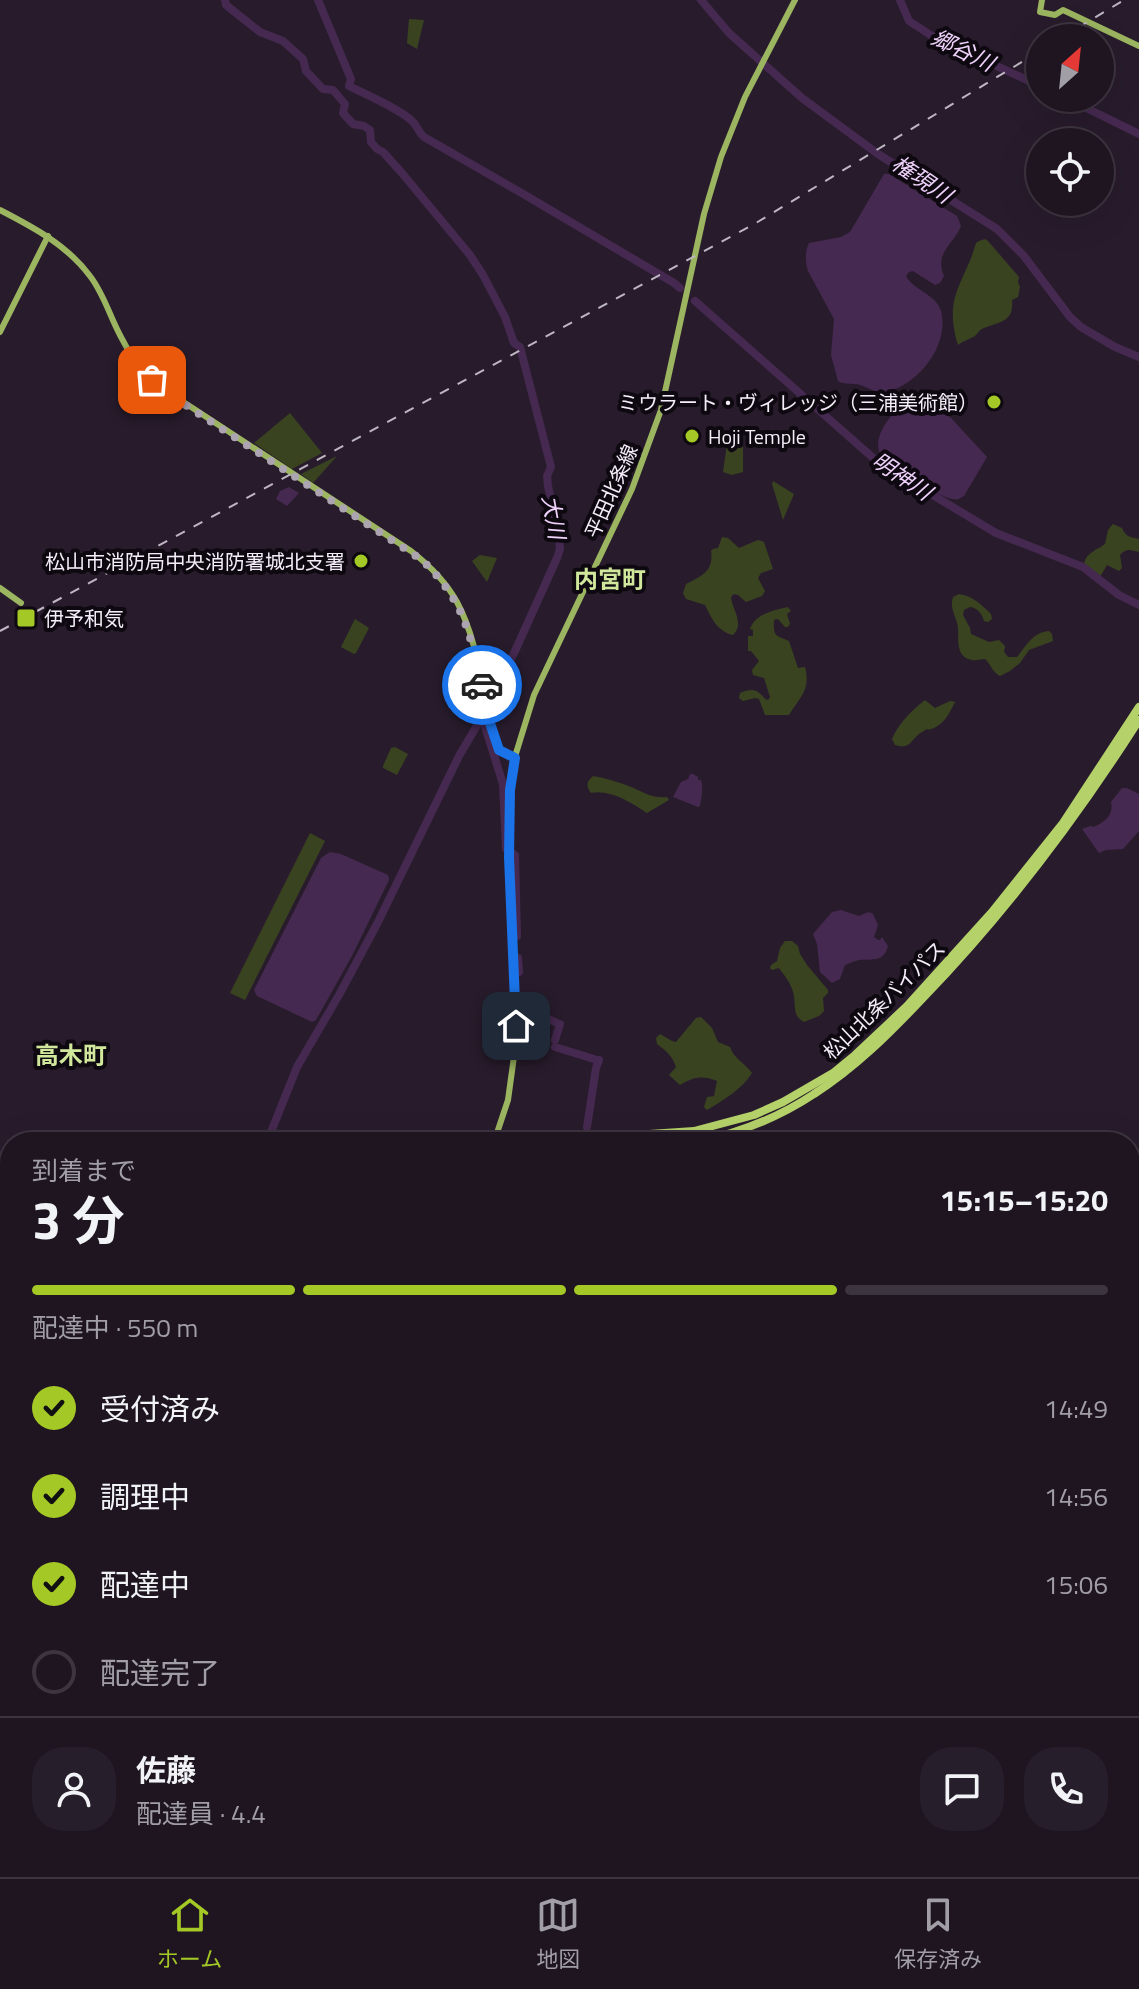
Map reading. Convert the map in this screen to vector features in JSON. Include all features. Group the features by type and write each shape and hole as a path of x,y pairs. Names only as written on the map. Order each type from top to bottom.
{"highway":[{"name":"松山北条バイパス","path":"679,1132 754,1115 833,1073 855,1055 907,1006 992,912 1063,823 1139,707"},
{"name":"松山北条バイパス","path":"736,1132 787,1110 838,1077 884,1037 938,982 997,916 1067,827 1139,720"}],"main road":[{"name":"平田北条線","path":"498,1132 508,1100 516,1042 509,857 510,790 515,758 534,695 645,456 661,410 709,194 721,157 739,111 795,0"},
{"path":"1042,0 1040,12 1055,15 1063,10 1139,46"},
{"path":"0,210 48,236 68,252 89,275 124,343 147,375 168,393 422,560 458,604 470,634 499,750 515,758"},
{"path":"0,332 48,236"},
{"path":"0,588 21,603"},
{"path":"502,1121 509,1132"}],"green space":[{"path":"409,19 424,20 417,49 407,43"},
{"path":"985,239 1019,277 1018,297 1012,300 1009,317 958,345 954,328 954,302 976,243"},
{"path":"290,413 322,453 292,469 254,443"},
{"path":"727,444 743,446 743,472 732,475 723,472"},
{"path":"337,456 313,483 301,474"},
{"path":"773,481 794,494 783,520 772,484"},
{"path":"1113,524 1139,539 1139,552 1125,551 1120,555 1122,568 1119,571 1107,565 1100,577 1084,565 1089,555 1105,544 1108,530"},
{"path":"722,537 728,538 739,548 758,540 764,542 773,569 761,573 758,578 765,591 762,596 746,602 738,595 731,597 738,621 733,635 719,627 705,605 686,599 683,593 686,584 709,568 711,551 718,548"},
{"path":"480,555 497,558 487,582 472,561"},
{"path":"959,594 976,601 991,614 992,619 988,622 975,609 970,607 964,610 971,634 989,642 999,640 1005,646 1004,652 1008,657 1017,657 1030,640 1043,632 1049,631 1053,641 1029,650 1020,663 1000,676 985,659 972,660 960,651 952,606 953,597"},
{"path":"788,607 791,611 787,614 790,624 785,627 778,619 774,620 774,630 778,636 789,641 798,668 805,667 807,682 789,715 765,715 759,699 743,701 739,698 740,693 751,690 757,691 765,699 770,697 764,678 753,675 752,670 759,661 748,651 748,636 753,636 750,629 752,624 761,616"},
{"path":"355,619 369,628 354,654 341,647"},
{"path":"925,700 935,708 955,702 938,726 925,730 908,745 895,745 892,739 898,728"},
{"path":"391,748 408,754 397,775 383,768"},
{"path":"593,776 669,800 647,813 613,795 591,793 588,784"},
{"path":"310,833 325,841 245,1000 230,993"},
{"path":"785,941 792,941 798,946 807,965 828,990 823,998 824,1011 804,1022 796,1013 791,985 779,968 770,968 777,961"},
{"path":"701,1017 712,1028 718,1042 730,1047 752,1073 738,1089 707,1110 704,1107 707,1097 714,1096 717,1081 698,1078 680,1085 669,1075 676,1067 671,1056 657,1044 656,1038 660,1034 676,1042 696,1018"}],"shaded area":[{"path":"884,174 889,174 957,216 961,226 943,254 944,276 940,283 935,285 913,271 906,276 934,300 941,311 943,324 936,349 910,381 882,392 838,381 831,355 834,319 808,271 806,257 809,243 841,237 850,232"},
{"path":"895,412 946,415 987,457 964,496 952,499 935,492 901,473 883,458 878,446 880,435"},
{"path":"289,487 299,493 287,506 276,499 280,491"},
{"path":"690,774 701,780 702,793 698,807 673,797 681,782 688,779"},
{"path":"1122,788 1139,794 1139,831 1123,849 1099,853 1082,829 1094,827 1107,818 1111,802"},
{"path":"330,852 388,875 389,880 352,956 312,1022 257,996 254,990 321,858"},
{"path":"841,910 859,916 869,912 873,914 878,925 874,937 880,940 882,937 888,946 881,957 845,965 840,979 832,983 820,972 813,934 832,912"}],"waterway":[{"name":"大川","path":"225,0 226,5 260,32 283,41 303,59 306,71 323,89 333,90 345,104 343,113 353,124 370,130 371,142 401,172 483,275 505,317 514,343 520,347 551,467 547,476 548,486 560,549 515,651 459,756 377,924 297,1067 271,1132"},
{"name":"明神川","path":"318,0 351,79 349,86 401,112 424,137 680,288"},
{"name":"権現川","path":"701,0 729,33 802,98 878,154 997,229 1024,256 1081,327 1139,357"},
{"name":"郷谷川","path":"900,0 909,21 932,36 1026,80"},
{"name":"郷谷川","path":"1094,112 1139,134"},
{"name":"明神川","path":"695,301 888,471 996,533 1083,567 1119,595 1139,605"},
{"path":"482,717 503,784 506,849 515,855 517,936"},
{"path":"518,958 519,972"},
{"path":"522,1006 557,1023"},
{"path":"555,1040 560,1024"},
{"path":"555,1047 594,1059"},
{"path":"587,1127 599,1060"}],"railway":[{"path":"1084,24 1124,0"},
{"path":"0,631 756,223 1026,59"}],"way so far":[{"path":"152,380 411,551 433,570 458,604 470,634 482,685"}],"place":[{"name":"ミウラート・ヴィレッジ（三浦美術館）","path":"994,402"},
{"name":"Hoji Temple","path":"692,436"},
{"name":"松山市消防局中央消防署城北支署","path":"361,561"},
{"name":"伊予和気","path":"26,618"}],"district":[{"name":"内宮町","path":"610,579"},
{"name":"高木町","path":"71,1055"}],"route":[{"path":"482,685 499,750 515,758 510,790 509,857 516,1026"}]}
